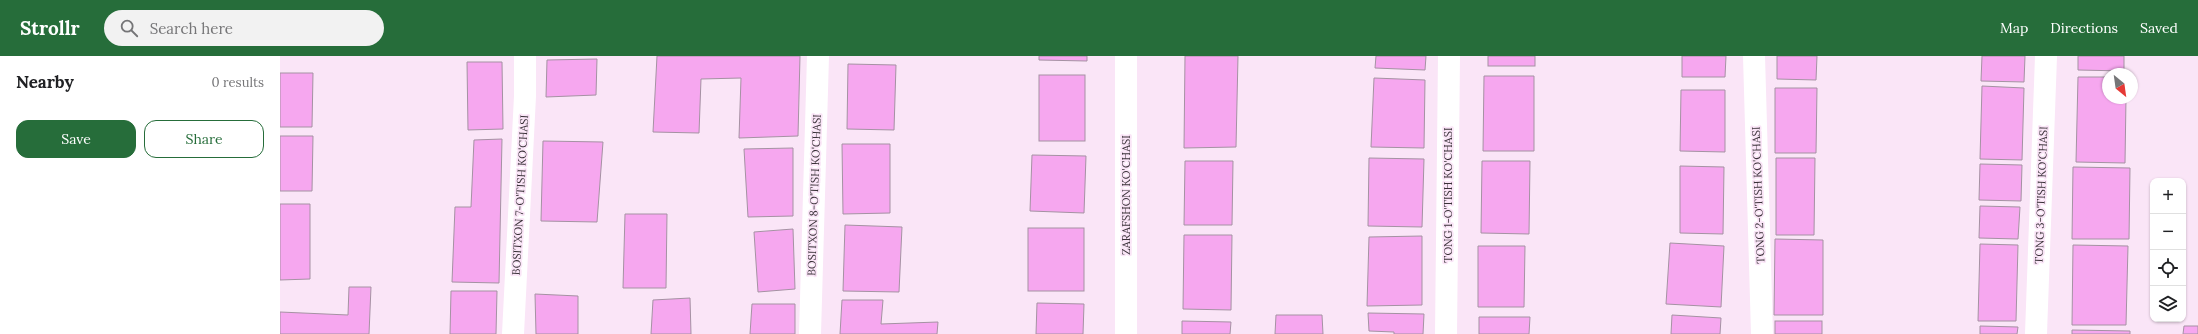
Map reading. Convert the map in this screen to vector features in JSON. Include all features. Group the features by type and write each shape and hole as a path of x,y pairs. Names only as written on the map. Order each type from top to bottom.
{"street":[{"name":"BOSITXON 7-O'TISH KO'CHASI","path":"513,334 525,96 525,56"},
{"name":"BOSITXON 8-O'TISH KO'CHASI","path":"810,334 818,56"},
{"name":"ZARAFSHON KO'CHASI","path":"1126,56 1126,334"},
{"name":"TONG 1-O'TISH KO'CHASI","path":"1446,334 1449,56"},
{"name":"TONG 2-O'TISH KO'CHASI","path":"1754,56 1762,334"},
{"name":"TONG 3-O'TISH KO'CHASI","path":"2036,334 2046,56"}],"building":[{"path":"657,56 800,56 798,136 739,138 741,78 701,79 699,133 653,132"},
{"path":"1039,56 1087,56 1087,61 1039,60"},
{"path":"1185,56 1238,56 1236,147 1184,148"},
{"path":"1376,56 1426,56 1425,70 1375,68"},
{"path":"1488,56 1535,56 1535,66 1488,66"},
{"path":"1682,56 1726,56 1725,77 1682,77"},
{"path":"1777,56 1817,56 1816,80 1777,79"},
{"path":"1982,56 2025,56 2024,82 1981,81"},
{"path":"2078,56 2124,56 2124,68 2102,68 2102,71 2078,70"},
{"path":"597,59 596,95 546,97 547,60"},
{"path":"467,62 502,62 503,129 468,130"},
{"path":"848,64 896,65 894,130 847,129"},
{"path":"280,73 313,73 312,127 280,127"},
{"path":"1039,75 1085,75 1085,141 1039,141"},
{"path":"1484,76 1534,76 1534,151 1483,151"},
{"path":"2078,77 2102,77 2102,104 2126,104 2125,163 2076,162"},
{"path":"1374,78 1425,80 1424,148 1371,147"},
{"path":"1982,86 2024,88 2022,160 1980,159"},
{"path":"1775,88 1817,88 1816,153 1775,153"},
{"path":"1681,90 1725,90 1725,152 1680,151"},
{"path":"280,136 313,136 312,191 280,191"},
{"path":"502,139 499,283 452,282 455,207 471,207 474,140"},
{"path":"543,141 603,142 597,222 541,221"},
{"path":"842,144 890,144 890,213 843,214"},
{"path":"793,148 793,216 748,217 744,149"},
{"path":"1032,155 1086,156 1084,213 1030,211"},
{"path":"1369,158 1424,159 1422,227 1368,226"},
{"path":"1776,158 1815,158 1814,235 1776,235"},
{"path":"1185,161 1233,161 1232,225 1184,225"},
{"path":"1482,161 1530,161 1529,234 1481,233"},
{"path":"1980,164 2022,165 2021,201 1979,200"},
{"path":"1680,166 1724,167 1723,234 1680,233"},
{"path":"2073,167 2130,168 2129,239 2072,239"},
{"path":"280,204 310,204 310,279 280,280"},
{"path":"1980,206 2020,207 2018,239 1979,238"},
{"path":"625,214 667,214 666,288 623,288"},
{"path":"845,225 902,227 899,292 843,291"},
{"path":"1028,228 1084,228 1084,291 1028,291"},
{"path":"793,229 795,289 758,292 754,232"},
{"path":"1184,235 1232,235 1231,310 1183,309"},
{"path":"1422,236 1422,305 1367,306 1369,237"},
{"path":"1775,239 1823,240 1823,315 1774,315"},
{"path":"1670,243 1724,246 1721,307 1666,304"},
{"path":"1980,244 2018,245 2016,321 1978,321"},
{"path":"2073,245 2128,246 2126,325 2072,325"},
{"path":"1478,246 1525,246 1524,307 1478,307"},
{"path":"349,287 371,287 369,334 280,334 280,312 348,315"},
{"path":"451,291 497,291 496,334 450,334"},
{"path":"535,294 578,296 578,334 536,334"},
{"path":"690,298 691,334 651,334 653,300"},
{"path":"842,300 883,300 881,324 938,322 937,334 840,334"},
{"path":"1037,303 1084,304 1083,334 1036,334"},
{"path":"752,304 795,304 795,334 750,334"},
{"path":"1368,313 1424,314 1423,334 1394,334 1394,332 1369,331"},
{"path":"1276,315 1322,315 1323,334 1275,334"},
{"path":"1672,315 1721,318 1720,334 1671,334"},
{"path":"1479,317 1530,317 1529,334 1479,334"},
{"path":"1182,321 1231,322 1230,334 1182,334"},
{"path":"1775,321 1822,321 1822,334 1775,334"},
{"path":"1980,326 2018,327 2017,334 1980,334"},
{"path":"2184,326 2198,326 2198,334 2183,334"},
{"path":"2072,330 2130,331 2130,334 2072,334"}]}
